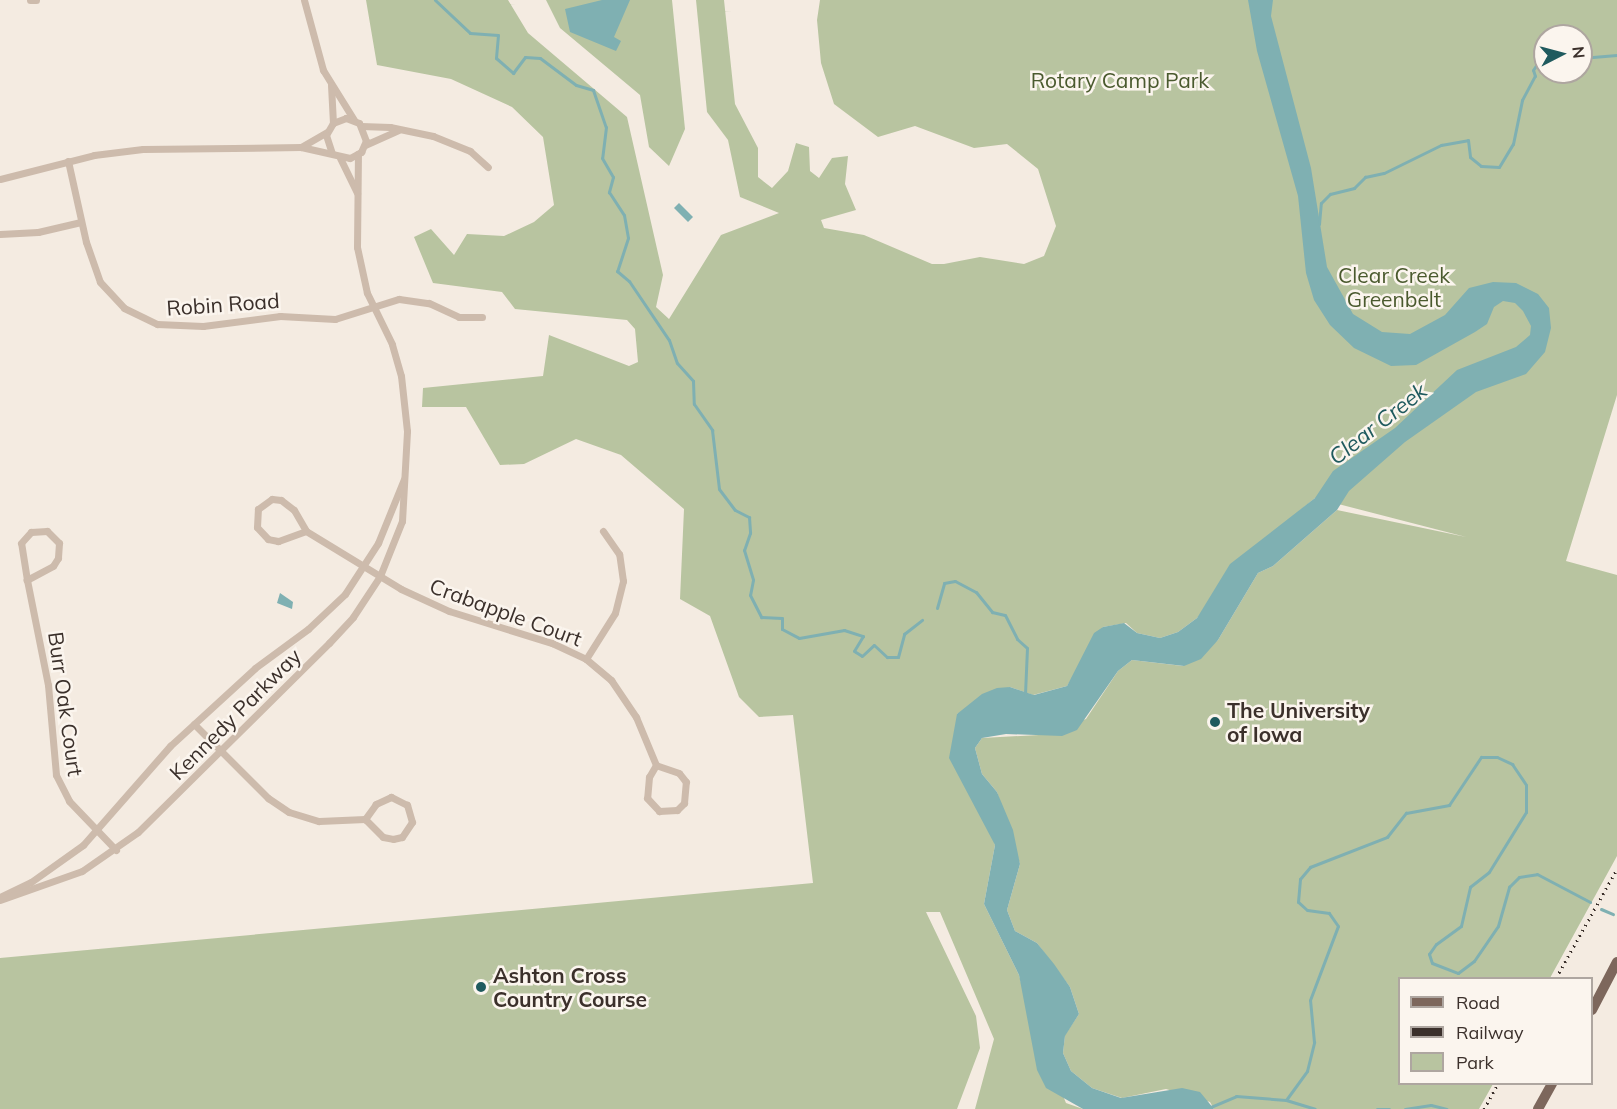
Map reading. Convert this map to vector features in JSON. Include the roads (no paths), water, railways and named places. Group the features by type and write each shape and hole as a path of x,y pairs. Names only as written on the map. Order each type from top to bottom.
{"main road":[{"path":"1593,1008 1617,963"},
{"path":"1538,1109 1551,1085"}],"street":[{"path":"30,0 36,0"},
{"path":"304,0 315,51 331,85 354,120 361,126 433,136 470,151 488,167"},
{"path":"331,85 333,123"},
{"path":"301,147 327,132 333,123 346,118 354,120"},
{"path":"361,126 365,145"},
{"path":"0,179 68,161 143,149 301,147 332,153 340,157 358,154 365,145 398,130"},
{"path":"327,132 326,142 332,153"},
{"name":"Kennedy Parkway","path":"0,899 60,881 116,850 220,751 345,626 380,576 402,521 406,474 401,376 392,344 373,308 357,247 358,154"},
{"name":"Kennedy Parkway","path":"340,157 357,193"},
{"name":"Robin Road","path":"68,161 81,222 100,282 124,308 157,324 203,326 280,316 335,319 409,299 429,303 459,317 482,317"},
{"path":"0,234 38,232 81,222"},
{"name":"Kennedy Parkway","path":"0,899 58,864 98,831 194,724 255,668 329,610 365,568 406,474"},
{"path":"272,499 281,500 294,510 306,531 278,541 268,539 257,527 258,509 272,499"},
{"name":"Burr Oak Court","path":"27,580 53,566 58,558 60,543 47,531 31,532 21,543 27,580 48,685 56,774 69,801 116,850"},
{"name":"Crabapple Court","path":"306,531 365,568 449,611 552,643 586,659 611,680 629,704 656,765"},
{"path":"586,659 615,613 623,581 619,554 603,531"},
{"path":"194,724 268,798 289,812 320,822 364,819 383,837 393,839 402,837 412,822 407,805 391,797 376,804 364,819"},
{"path":"656,765 680,773 686,782 684,803 677,810 659,811 647,798 649,777 656,765"}],"water":[{"path":"602,0 630,0 614,37 621,41 616,51 570,32 565,9"},
{"path":"1248,0 1273,0 1271,16 1311,168 1327,267 1353,314 1382,332 1410,334 1445,315 1469,288 1493,282 1516,283 1538,294 1549,308 1551,328 1545,352 1526,374 1476,392 1405,442 1349,491 1337,510 1273,566 1258,573 1218,640 1201,659 1184,666 1132,660 1118,671 1077,730 1062,736 1006,734 982,738 975,748 982,774 997,792 1013,830 1020,864 1007,910 1015,931 1037,943 1054,964 1070,987 1079,1014 1065,1036 1063,1053 1071,1071 1092,1088 1121,1098 1182,1088 1200,1092 1214,1109 1083,1109 1046,1088 1037,1070 1019,975 984,904 995,845 949,758 957,714 982,694 997,688 1010,687 1034,695 1067,686 1094,633 1103,627 1124,623 1137,633 1160,638 1178,632 1197,618 1230,564 1315,498 1333,471 1395,428 1457,370 1516,347 1530,335 1531,326 1523,311 1515,303 1503,301 1494,307 1487,324 1475,332 1416,365 1391,366 1354,348 1330,325 1314,300 1306,273 1298,196 1257,51"},
{"path":"679,203 693,217 688,222 674,208"},
{"path":"280,593 293,602 292,609 277,603"}],"waterway":[{"path":"435,0 470,33 498,35 496,58 513,73 525,57 540,58 576,85 593,90 606,127 602,158 613,177 609,192 624,215 628,238 617,271 629,281 669,340 677,363 693,381 694,404 712,430 719,489 735,510 749,517 750,533 744,550 753,580 750,595 761,617 782,618 782,629 799,638 844,630 863,636 854,651 862,656 874,645 887,657 898,657 904,634 922,620"},
{"path":"1593,57 1617,55"},
{"path":"1319,224 1321,203 1330,194 1354,188 1365,177 1384,173 1441,145 1468,140 1470,157 1481,166 1499,167 1513,144 1522,100 1533,80"},
{"path":"937,608 944,583 955,581 976,592 992,612 1005,615 1017,639 1027,648 1025,694"},
{"path":"1206,1109 1236,1096 1286,1100 1307,1071 1314,1042 1310,1000 1338,926 1329,913 1307,910 1298,902 1300,879 1310,867 1387,837 1406,813 1449,805 1481,757 1497,757 1512,764 1526,785 1526,812 1489,872 1470,887 1461,926 1436,944 1429,954 1432,963 1458,973 1474,961 1498,926 1509,887 1519,877 1537,874 1590,902"},
{"path":"1601,909 1613,914"},
{"path":"1286,1100 1315,1109"},
{"path":"1405,1109 1431,1105 1447,1109"},
{"path":"1377,1109 1389,1109"}],"railway":[{"path":"1557,977 1617,869"},
{"path":"1484,1109 1497,1085"}],"place":[{"name":"The University of Iowa","path":"1215,722"},
{"name":"Ashton Cross Country Course","path":"481,987"}],"park label":[{"name":"Rotary Camp Park","path":"1120,80"},
{"name":"Clear Creek Greenbelt","path":"1394,287"}],"water label":[{"name":"Clear Creek","path":"1378,424"}]}
